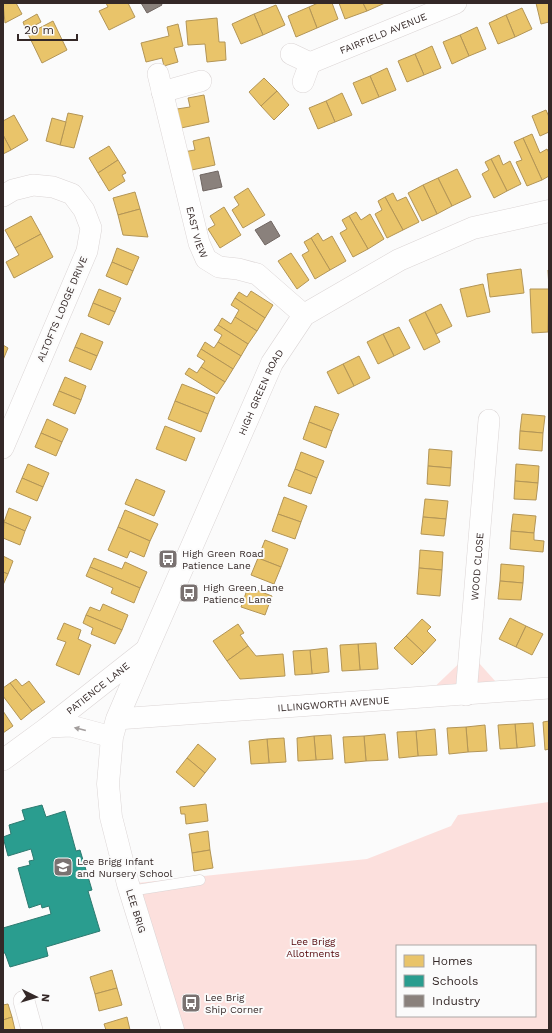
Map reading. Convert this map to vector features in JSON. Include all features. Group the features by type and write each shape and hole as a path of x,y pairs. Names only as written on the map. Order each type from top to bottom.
{"street":[{"name":"FAIRFIELD AVENUE","path":"291,54 306,72 433,7 456,3"},
{"name":"EAST VIEW","path":"202,81 160,83 199,243 206,259 219,267 238,269 257,274 304,315"},
{"name":"ALTOFTS LODGE DRIVE","path":"3,196 14,190 34,185 53,187 72,194 84,210 91,228 87,251 3,448"},
{"name":"HIGH GREEN ROAD","path":"114,728 272,363 304,315 399,260 473,228 549,211"},
{"name":"WOOD CLOSE","path":"466,695 482,432"},
{"name":"PATIENCE LANE","path":"3,760 48,727 147,649"},
{"name":"ILLINGWORTH AVENUE","path":"114,728 549,688"},
{"name":"PATIENCE LANE","path":"48,727 70,726 114,728"},
{"name":"LEE BRIG","path":"114,728 108,784 111,818 130,891 173,1030"},
{"path":"24,1001 32,1030"}],"lane":[{"path":"130,891 200,880"}],"green space":[{"path":"470,653 504,691 424,697"},
{"name":"Lee Brigg Allotments","path":"549,802 549,1030 173,1030 128,884 367,859 451,826 458,815"}],"building: Homes":[{"path":"3,3 16,3 22,14 5,23"},
{"path":"106,3 128,3 135,17 109,30 99,11 108,7"},
{"path":"318,3 332,3 338,19 317,28 309,7"},
{"path":"339,3 363,3 367,11 345,19"},
{"path":"363,3 385,3 367,11"},
{"path":"536,3 549,3 549,22 541,24"},
{"path":"276,5 285,25 263,35 254,14"},
{"path":"309,7 317,28 296,37 288,16"},
{"path":"522,8 532,29 515,37 506,15"},
{"path":"37,14 41,22 26,30 23,22"},
{"path":"254,14 263,35 241,44 232,24"},
{"path":"506,15 515,37 498,44 489,23"},
{"path":"217,18 219,42 225,42 226,60 207,62 205,44 188,45 186,21"},
{"path":"53,21 67,50 42,63 28,34"},
{"path":"178,24 183,46 174,48 178,62 164,66 162,58 146,62 141,43 169,36 167,27"},
{"path":"477,27 486,49 469,56 460,35"},
{"path":"460,35 469,56 452,64 443,42"},
{"path":"432,46 441,68 424,75 415,54"},
{"path":"415,54 424,75 407,82 398,61"},
{"path":"387,68 396,90 379,97 370,76"},
{"path":"370,76 379,97 362,104 353,83"},
{"path":"264,78 277,91 261,106 249,92"},
{"path":"277,91 289,105 274,120 261,106"},
{"path":"342,93 352,115 335,122 326,101"},
{"path":"204,95 209,122 181,128 177,109 190,107 188,98"},
{"path":"326,101 335,122 318,129 309,108"},
{"path":"546,110 549,117 549,132 540,136 532,116"},
{"path":"68,113 83,116 74,148 60,145"},
{"path":"14,115 28,140 11,150 3,135 3,121"},
{"path":"52,118 66,122 60,145 46,141"},
{"path":"532,134 540,153 547,149 549,153 549,176 542,180 523,138"},
{"path":"3,135 11,150 3,154"},
{"path":"209,137 215,165 187,171 183,152 195,150 193,141"},
{"path":"523,138 542,180 527,186 516,162 522,160 514,142"},
{"path":"109,146 118,160 98,173 89,158"},
{"path":"499,155 503,165 510,161 521,184 507,191 491,159"},
{"path":"491,159 507,191 494,198 482,174 489,170 485,162"},
{"path":"118,160 126,173 122,175 125,181 109,191 98,173"},
{"path":"457,169 471,197 452,206 438,178"},
{"path":"438,178 452,206 437,214 423,185"},
{"path":"423,185 437,214 422,221 408,193"},
{"path":"248,188 265,215 243,228 232,210 239,205 234,197"},
{"path":"135,192 140,209 118,215 113,198"},
{"path":"393,193 397,201 406,197 419,222 403,230 385,197"},
{"path":"385,197 403,230 387,238 375,214 382,210 378,201"},
{"path":"224,207 241,235 220,248 208,229 215,225 210,216"},
{"path":"140,209 148,237 123,235 118,215"},
{"path":"356,212 361,220 370,214 384,239 368,249 349,216"},
{"path":"31,216 41,234 15,248 5,230"},
{"path":"349,216 368,249 353,257 340,233 347,229 342,220"},
{"path":"318,233 323,241 332,236 346,261 330,270 311,238"},
{"path":"41,234 53,257 14,278 6,262 19,255 15,248"},
{"path":"311,238 330,270 315,279 302,255 309,251 304,242"},
{"path":"117,248 139,257 133,271 112,262"},
{"path":"291,253 309,280 297,289 278,261"},
{"path":"112,262 133,271 127,285 106,276"},
{"path":"521,269 524,293 490,297 487,274"},
{"path":"483,284 490,312 467,317 460,289"},
{"path":"99,289 121,298 115,312 93,303"},
{"path":"530,289 549,289 548,332 532,333"},
{"path":"251,291 273,305 265,318 235,298 239,292 247,297"},
{"path":"235,298 265,318 257,331 235,317 239,310 231,305"},
{"path":"93,303 115,312 109,325 88,316"},
{"path":"441,304 452,326 436,334 425,312"},
{"path":"425,312 440,342 424,350 409,320"},
{"path":"235,317 257,331 248,344 218,325 222,318 231,324"},
{"path":"218,325 248,344 241,356 218,342 222,335 214,330"},
{"path":"399,327 410,348 394,356 383,334"},
{"path":"81,333 103,342 97,356 75,347"},
{"path":"383,334 394,356 378,364 367,342"},
{"path":"205,342 214,348 218,342 241,356 233,369 201,349"},
{"path":"3,345 8,348 3,360"},
{"path":"75,347 97,356 91,370 69,361"},
{"path":"201,349 233,369 225,382 201,367 205,361 197,356"},
{"path":"359,356 370,378 354,386 343,364"},
{"path":"343,364 354,386 338,394 327,372"},
{"path":"201,367 225,382 217,394 185,374 189,368 197,373"},
{"path":"65,377 86,386 81,400 59,391"},
{"path":"182,384 215,397 208,414 175,401"},
{"path":"59,391 81,400 75,414 53,405"},
{"path":"175,401 208,414 201,432 168,419"},
{"path":"315,406 339,414 332,431 309,422"},
{"path":"522,414 545,416 543,433 520,431"},
{"path":"47,419 68,429 62,442 41,433"},
{"path":"309,422 332,431 326,448 303,439"},
{"path":"165,426 195,438 186,461 156,449"},
{"path":"520,431 543,433 542,451 519,449"},
{"path":"41,433 62,442 56,456 35,447"},
{"path":"429,449 452,451 451,468 428,466"},
{"path":"301,452 324,461 317,478 295,469"},
{"path":"28,464 49,473 43,487 22,478"},
{"path":"516,464 539,466 538,483 515,481"},
{"path":"428,466 451,468 450,486 427,484"},
{"path":"295,469 317,478 311,494 288,486"},
{"path":"22,478 43,487 37,501 16,492"},
{"path":"136,479 165,491 154,516 125,504"},
{"path":"515,481 538,483 536,500 514,499"},
{"path":"284,497 307,506 301,522 278,514"},
{"path":"425,499 448,501 446,519 423,517"},
{"path":"9,508 31,517 25,531 4,522"},
{"path":"125,510 158,524 150,541 118,527"},
{"path":"278,514 301,522 295,539 272,531"},
{"path":"513,514 536,516 534,533 511,531"},
{"path":"423,517 446,519 444,536 421,534"},
{"path":"4,522 25,531 20,545 3,538"},
{"path":"118,527 150,541 144,557 130,551 127,558 108,550"},
{"path":"511,531 534,533 534,540 544,541 543,552 510,549"},
{"path":"265,540 288,549 281,567 258,558"},
{"path":"420,550 443,552 442,570 419,568"},
{"path":"3,556 13,561 8,574 3,572"},
{"path":"94,558 122,569 125,562 147,572 140,588 90,567"},
{"path":"258,558 281,567 274,584 251,575"},
{"path":"501,564 524,566 523,583 500,581"},
{"path":"90,567 140,588 134,603 111,593 113,588 86,576"},
{"path":"419,568 442,570 440,596 417,594"},
{"path":"3,572 8,574 3,585"},
{"path":"500,581 523,583 521,600 498,599"},
{"path":"248,587 272,596 265,615 241,607"},
{"path":"103,604 128,615 122,630 86,615 90,607 100,611"},
{"path":"86,615 122,630 115,644 91,634 93,628 83,623"},
{"path":"510,618 526,626 516,647 499,639"},
{"path":"422,619 431,627 427,631 436,640 424,653 406,636"},
{"path":"64,623 81,630 78,639 91,645 79,675 56,665 66,642 57,639"},
{"path":"238,624 244,633 240,635 248,646 227,661 213,641"},
{"path":"526,626 543,634 532,655 516,647"},
{"path":"406,636 424,653 412,665 394,648"},
{"path":"376,643 378,669 360,670 358,644"},
{"path":"358,644 360,670 342,671 340,645"},
{"path":"248,646 256,656 283,654 285,676 240,679 227,661"},
{"path":"327,648 329,672 312,674 310,650"},
{"path":"310,650 312,674 295,675 293,651"},
{"path":"16,679 22,686 29,681 45,702 32,711 10,683"},
{"path":"10,683 32,711 21,720 3,696 3,688"},
{"path":"3,711 13,726 3,733"},
{"path":"549,721 549,749 545,750 543,722"},
{"path":"533,723 535,746 517,748 515,724"},
{"path":"515,724 517,748 500,749 498,725"},
{"path":"485,725 487,751 468,752 466,727"},
{"path":"466,727 468,752 449,754 447,728"},
{"path":"435,729 437,755 418,756 416,731"},
{"path":"416,731 418,756 399,758 397,732"},
{"path":"385,734 388,760 366,761 364,736"},
{"path":"331,735 333,759 316,760 314,736"},
{"path":"314,736 316,760 298,761 297,738"},
{"path":"364,736 366,761 345,763 343,737"},
{"path":"284,738 286,762 269,763 267,739"},
{"path":"267,739 269,763 251,764 249,741"},
{"path":"198,744 216,759 205,773 187,758"},
{"path":"187,758 205,773 194,787 176,772"},
{"path":"206,804 208,821 186,824 185,814 181,814 180,807"},
{"path":"208,831 210,850 192,853 189,834"},
{"path":"210,850 213,868 194,871 192,853"},
{"path":"112,970 117,988 95,994 90,977"},
{"path":"117,988 122,1005 99,1011 95,994"},
{"path":"8,1004 12,1017 3,1020 3,1005"},
{"path":"12,1017 15,1030 3,1030 3,1020"},
{"path":"127,1017 130,1030 106,1030 104,1024"}],"building: Schools":[{"path":"42,805 46,817 65,811 76,851 80,850 92,890 88,891 100,931 46,947 48,956 10,967 5,953 3,953 3,928 51,914 49,906 42,908 41,904 29,908 18,868 30,865 29,861 34,860 31,849 8,856 3,837 11,834 9,825 25,820 22,810"}],"building: Industry":[{"path":"141,3 161,3 162,5 147,13"},
{"path":"218,171 222,187 203,191 200,175"},
{"path":"271,221 280,236 265,245 255,230"}],"place":[{"name":"High Green Road Patience Lane","path":"168,559"},
{"name":"High Green Lane Patience Lane","path":"189,593"},
{"name":"Lee Brigg Infant and Nursery School","path":"63,867"},
{"name":"Lee Brig Ship Corner","path":"191,1003"}]}
